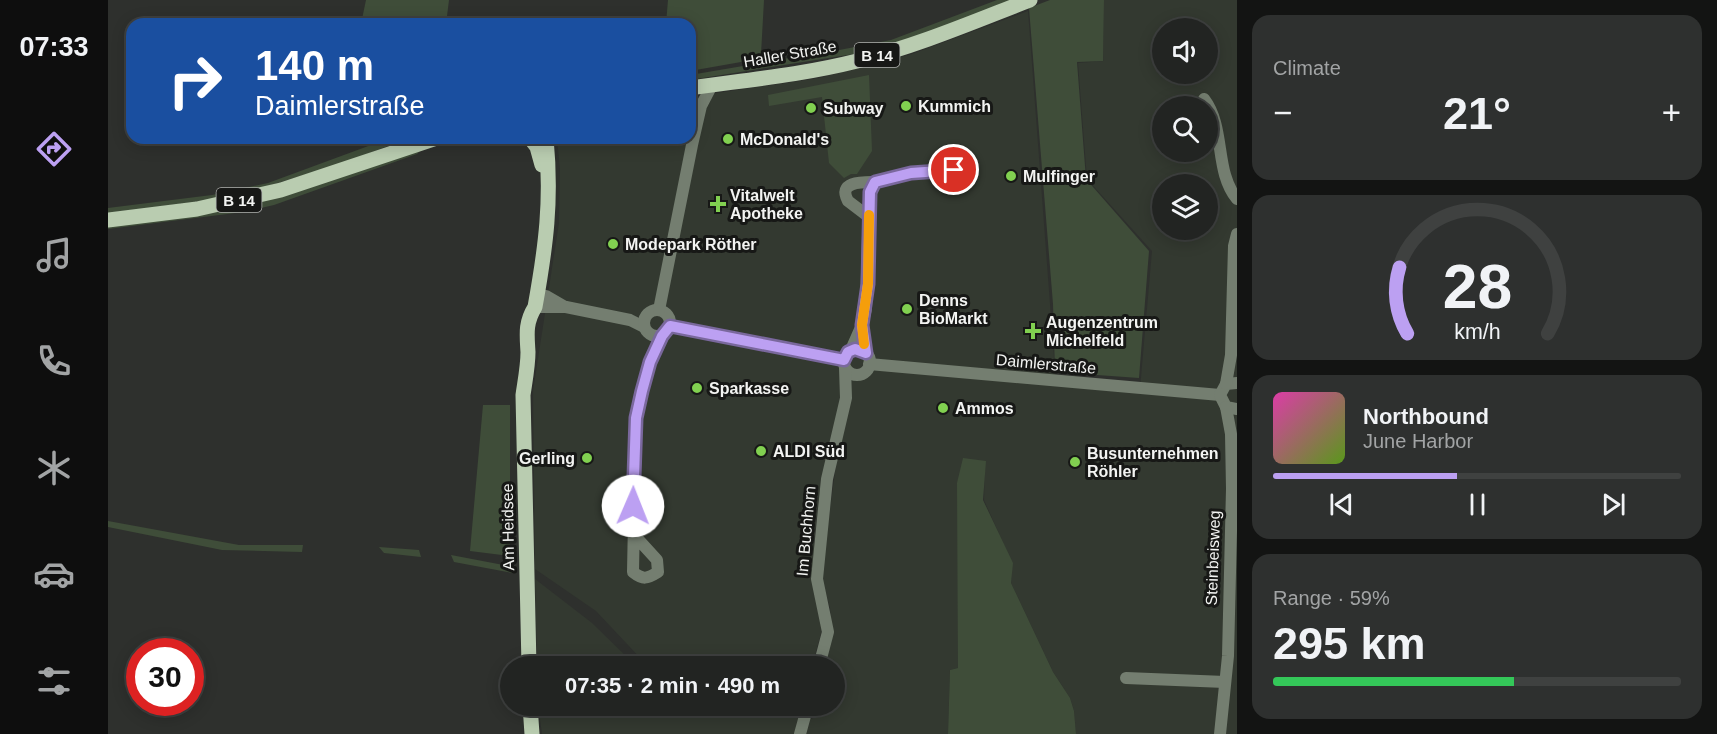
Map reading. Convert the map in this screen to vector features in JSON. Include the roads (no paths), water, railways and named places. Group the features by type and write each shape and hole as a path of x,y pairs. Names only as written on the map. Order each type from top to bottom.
{"main road":[{"name":"Haller Straße","path":"696,87 805,72 857,61 901,48 1030,0"},
{"name":"B 14","path":"108,220 197,209 281,190 419,144"},
{"path":"533,144 540,156 543,214 548,236"},
{"path":"546,144 550,194 548,236"},
{"name":"Am Heidsee","path":"529,656 523,395 528,352 534,340 538,318 536,300 548,236"},
{"path":"531,716 532,734"}],"street":[{"path":"696,124 701,106 712,85"},
{"path":"1218,139 1227,184 1237,200"},
{"path":"659,310 690,144"},
{"path":"869,217 848,201 845,192 853,182 875,182 911,173 954,170"},
{"name":"Im Buchhorn","path":"846,398 865,364 862,325 868,284 869,199 875,182"},
{"path":"1228,387 1234,246 1237,234"},
{"path":"536,300 546,296 566,307 630,320 645,325 653,336 666,331 847,359 859,349 865,364 852,374 847,359"},
{"path":"636,537 633,493 636,418 650,362 666,331 667,315 659,310 650,311 645,325 650,362"},
{"name":"Im Buchhorn","path":"822,656 828,632 817,579 827,479 846,398 847,359 862,325"},
{"path":"1231,356 1237,370"},
{"name":"Daimlerstraße","path":"865,364 1228,387"},
{"name":"Steinbeisweg","path":"1220,734 1225,687 1232,408 1228,387"},
{"name":"Steinbeisweg","path":"1231,434 1237,420"},
{"path":"1126,678 1225,687 1237,694"},
{"path":"800,734 805,716"}],"place":[{"name":"Kummich","path":"906,106"},
{"name":"Subway","path":"811,108"},
{"name":"McDonald's","path":"728,139"},
{"name":"Mulfinger","path":"1011,176"},
{"name":"Vitalwelt Apotheke","path":"718,204"},
{"name":"Modepark Röther","path":"613,244"},
{"name":"Denns BioMarkt","path":"907,309"},
{"name":"Augenzentrum Michelfeld","path":"1033,331"},
{"name":"Sparkasse","path":"697,388"},
{"name":"Ammos","path":"943,408"},
{"name":"ALDI Süd","path":"761,451"},
{"name":"Gerling","path":"587,458"},
{"name":"Busunternehmen Röhler","path":"1075,462"}]}
